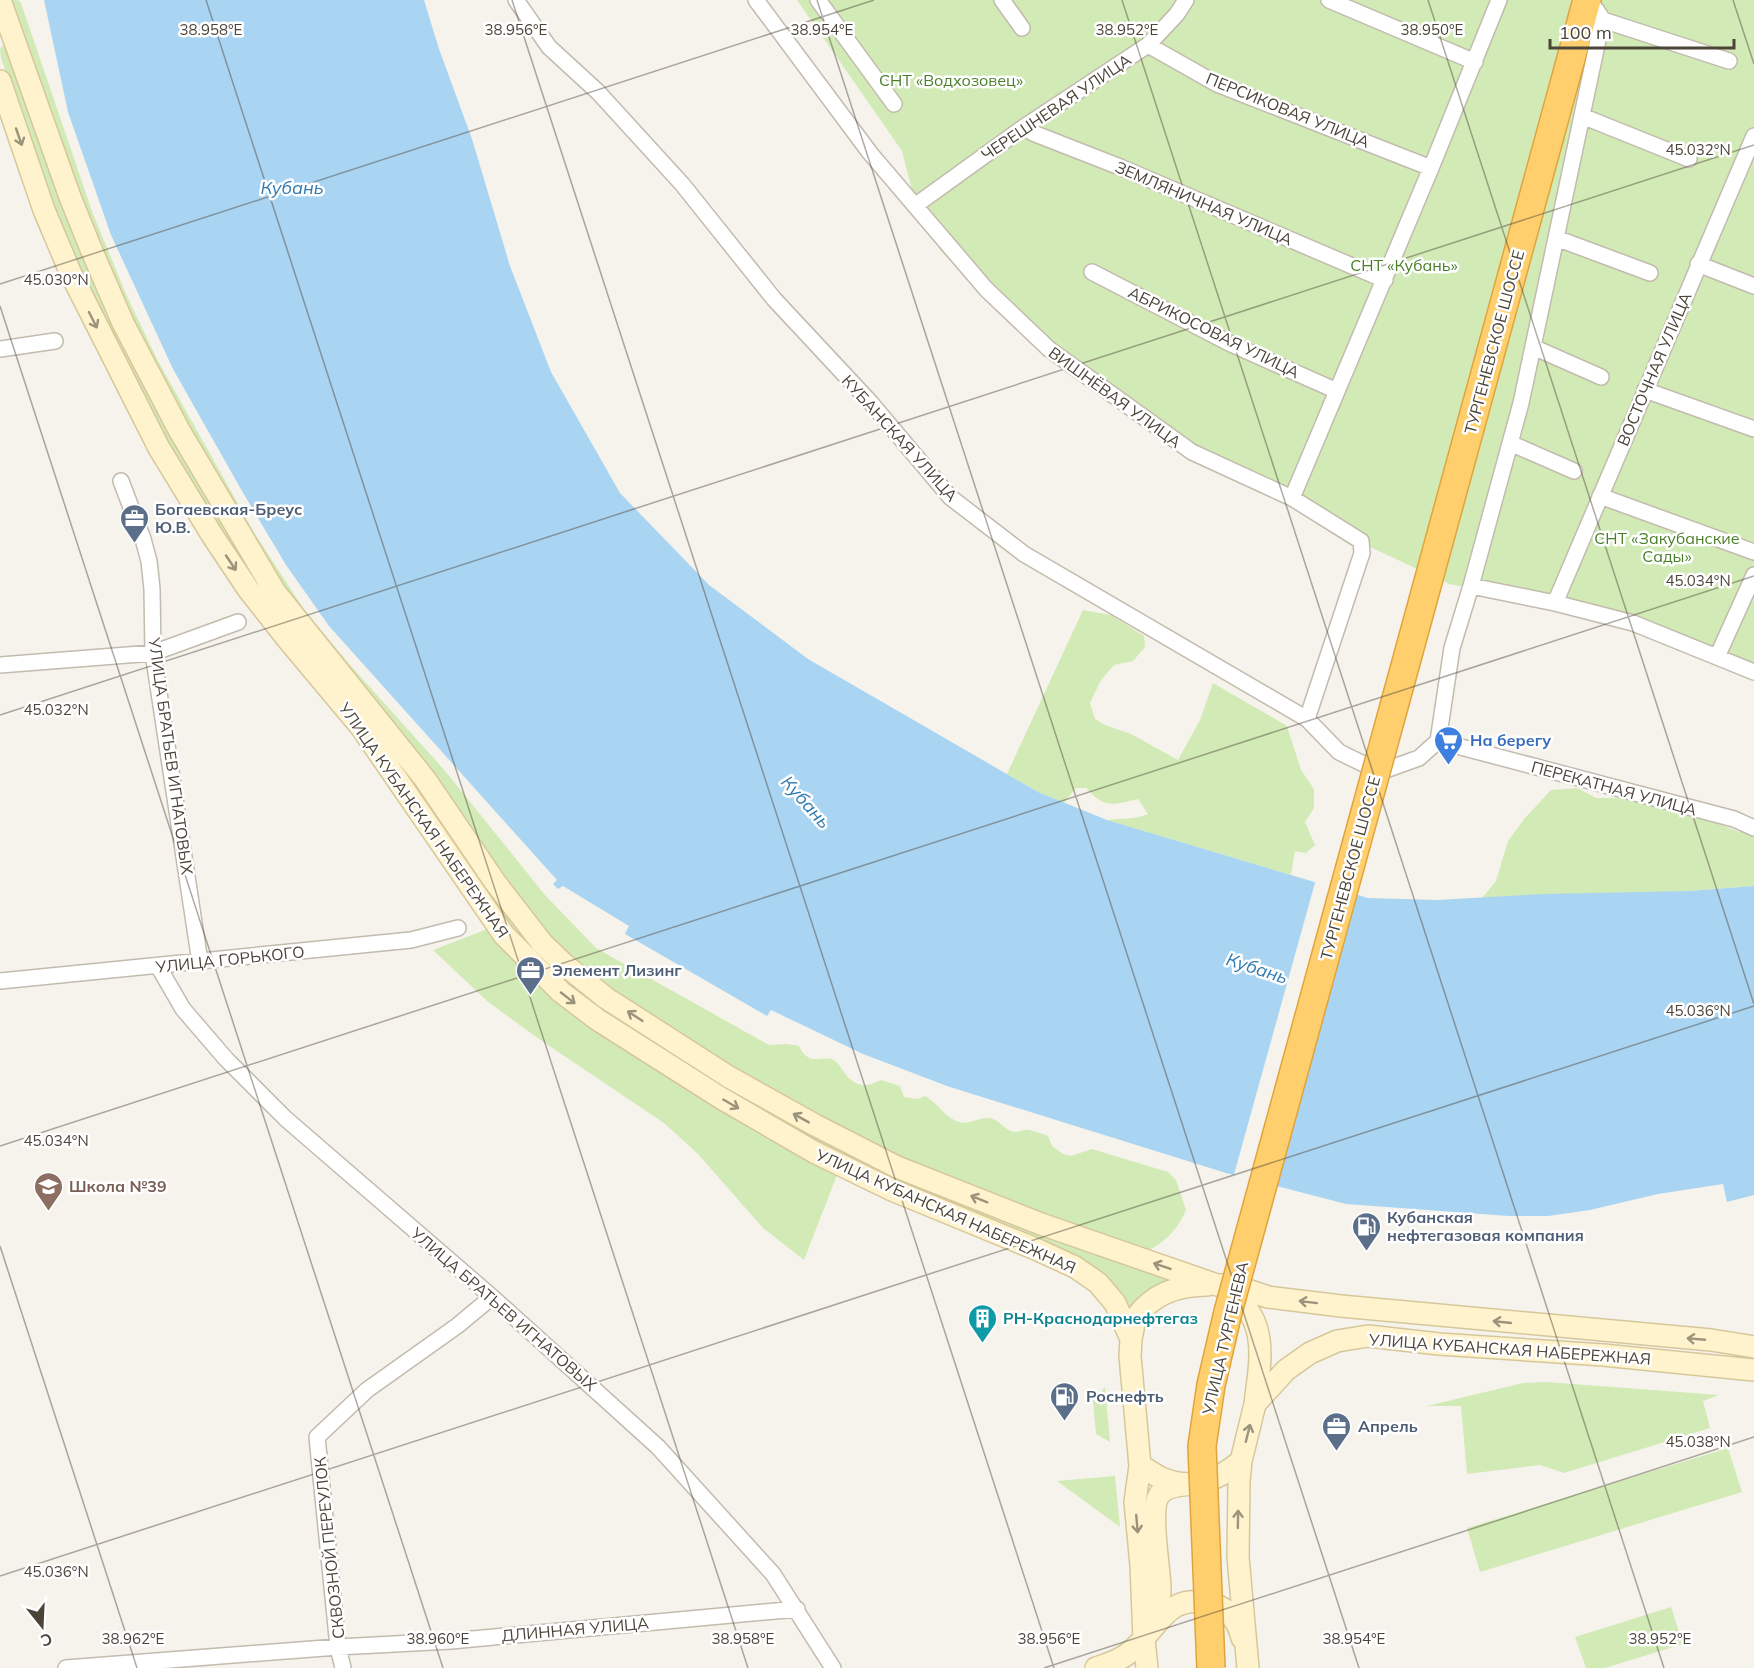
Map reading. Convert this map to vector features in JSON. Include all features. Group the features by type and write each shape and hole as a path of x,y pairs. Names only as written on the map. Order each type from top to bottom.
{"highway":[{"name":"ТУРГЕНЕВСКОЕ ШОССЕ","path":"1300,1052 1586,6"},
{"name":"УЛИЦА ТУРГЕНЕВА","path":"1212,1668 1202,1446 1211,1385 1228,1312 1300,1052"}],"main road":[{"name":"УЛИЦА КУБАНСКАЯ НАБЕРЕЖНАЯ","path":"0,0 5,25 70,197 123,323 178,430 275,592 425,779 495,882 542,943 606,998 729,1077 897,1167 1041,1224 1224,1285 1268,1297 1299,1301 1539,1326 1711,1340 1754,1347"},
{"name":"УЛИЦА КУБАНСКАЯ НАБЕРЕЖНАЯ","path":"0,81 44,210 71,274 159,448 212,535 253,595 361,727 504,935 561,992 598,1020 731,1104 814,1152 892,1190 1038,1250 1075,1268 1098,1283 1115,1304 1131,1339 1130,1356 1140,1466 1135,1502 1148,1668"},
{"path":"1131,1339 1136,1318 1153,1300 1168,1291 1188,1285 1224,1285 1249,1311 1258,1336 1260,1364 1255,1404"},
{"name":"УЛИЦА КУБАНСКАЯ НАБЕРЕЖНАЯ","path":"1248,1668 1238,1557 1241,1461 1255,1404 1286,1370 1310,1353 1337,1341 1368,1336 1754,1370"},
{"path":"1144,1639 1157,1607 1160,1591 1155,1513 1158,1497 1163,1491 1172,1487 1216,1479 1241,1461"},
{"path":"1140,1466 1168,1480 1194,1484"},
{"path":"1096,1668 1129,1653 1144,1639 1163,1615 1216,1591 1228,1577 1238,1557"},
{"path":"1141,1565 1151,1582 1167,1596 1219,1606 1233,1617 1239,1626 1248,1668"}],"street":[{"name":"КУБАНСКАЯ УЛИЦА","path":"516,0 549,47 598,92 682,184 774,298 871,403 950,497 1024,554 1307,719 1339,752 1380,772 1419,758 1438,741"},
{"path":"756,0 870,153 917,207"},
{"path":"818,0 894,104"},
{"path":"1002,0 1022,28"},
{"name":"ЧЕРЕШНЕВАЯ УЛИЦА","path":"917,207 1023,127 1148,45 1186,0"},
{"path":"1329,0 1475,62"},
{"path":"1292,498 1500,0"},
{"path":"1438,741 1452,648 1510,443 1533,347 1582,116 1586,6 1729,62"},
{"name":"ПЕРСИКОВАЯ УЛИЦА","path":"1148,45 1217,84 1431,168"},
{"path":"1582,116 1689,159"},
{"name":"ЗЕМЛЯНИЧНАЯ УЛИЦА","path":"1023,127 1384,280"},
{"name":"ВОСТОЧНАЯ УЛИЦА","path":"1554,603 1698,264 1747,168 1754,136"},
{"name":"ВИШНЁВАЯ УЛИЦА","path":"917,207 986,290 1049,349 1192,452 1292,498 1361,540 1362,553 1307,719"},
{"path":"1556,238 1650,273"},
{"path":"1698,264 1754,286"},
{"name":"АБРИКОСОВАЯ УЛИЦА","path":"1092,272 1232,344 1337,391"},
{"path":"0,349 54,341"},
{"path":"1533,347 1601,377"},
{"path":"1645,390 1754,429"},
{"path":"1510,443 1574,471"},
{"name":"УЛИЦА БРАТЬЕВ ИГНАТОВЫХ","path":"121,481 149,561 153,653 200,962"},
{"path":"1600,496 1754,552"},
{"path":"1719,652 1754,575"},
{"path":"1471,586 1554,603 1633,623 1719,652 1754,672"},
{"path":"0,665 153,653 238,622"},
{"name":"ПЕРЕКАТНАЯ УЛИЦА","path":"1438,741 1734,819 1754,828"},
{"name":"УЛИЦА ГОРЬКОГО","path":"0,981 411,940 458,928"},
{"name":"УЛИЦА БРАТЬЕВ ИГНАТОВЫХ","path":"158,966 183,1009 226,1059 286,1119 492,1297 658,1446 773,1574 833,1668"},
{"name":"СКВОЗНОЙ ПЕРЕУЛОК","path":"343,1668 338,1647 317,1437 367,1390 457,1326 492,1297"},
{"name":"ДЛИННАЯ УЛИЦА","path":"66,1668 338,1647 452,1641 797,1609"}],"green space":[{"path":"10,0 18,0 21,3 93,214 126,294 158,361 255,534 305,611 446,772 545,895 596,948 769,1045 799,1046 803,1053 812,1059 831,1059 838,1063 852,1081 861,1085 881,1080 900,1086 904,1097 918,1099 925,1096 959,1122 966,1123 991,1118 1011,1131 1029,1130 1048,1136 1052,1146 1063,1154 1071,1156 1092,1149 1168,1172 1176,1180 1186,1210 1169,1236 1143,1254 1029,1212 874,1146 731,1069 598,983 548,937 284,593 176,411 94,240"},
{"name":"СНТ «Кубань»","path":"797,0 1754,0 1754,675 1632,627 1555,603 1449,584 1193,458 1044,349 993,306 940,250 916,205 902,151"},
{"path":"9,45 144,377 362,707 526,933 786,1116 1180,1281 1128,1321 1123,1304 941,1202 799,1135 575,994 517,938 264,598 188,484 63,239 1,58 0,48"},
{"path":"1083,610 1111,615 1144,636 1145,647 1133,661 1114,665 1101,680 1090,703 1095,719 1105,725 1131,734 1178,760 1200,720 1213,683 1287,726 1301,770 1314,789 1314,808 1305,822 1315,845 1306,853 1295,851 1291,875 1107,820 1148,814 1138,799 1109,804 1098,799 1086,788 1076,788 1064,803 1038,792 1007,774"},
{"path":"1577,788 1596,798 1621,798 1655,806 1717,823 1739,832 1754,827 1754,886 1689,891 1482,898 1496,881 1508,841 1525,818 1551,790"},
{"path":"490,928 550,997 748,1127 837,1175 804,1260 763,1228 698,1154 664,1123 536,1037 487,1001 433,950"},
{"path":"1546,1382 1719,1395 1703,1401 1710,1428 1564,1473 1540,1465 1467,1474 1461,1406 1427,1406 1523,1383"},
{"path":"1105,1387 1110,1442 1096,1434 1093,1401"},
{"path":"1728,1448 1742,1492 1480,1572 1467,1528"},
{"path":"1115,1476 1120,1527 1057,1481"},
{"path":"1671,1607 1683,1644 1605,1668 1586,1668 1575,1637"}],"water":[{"name":"Кубань","path":"44,0 424,0 439,49 472,139 510,266 551,372 620,493 709,585 808,659 1038,792 1107,820 1368,898 1437,900 1543,894 1689,891 1754,886 1754,1195 1727,1202 1723,1184 1658,1194 1590,1210 1548,1216 1509,1216 1346,1204 1226,1173 947,1086 863,1054 771,1010 767,1016 625,934 629,926 563,886 558,889 553,884 557,880 329,626 286,565 242,491 173,369 111,235 68,112"}],"pier":[{"path":"1316,879 1357,891 1276,1189 1233,1178"}],"place":[{"name":"Богаевская-Бреус Ю.В.","path":"134,544"},
{"name":"На берегу","path":"1449,766"},
{"name":"Элемент Лизинг","path":"531,996"},
{"name":"Школа №39","path":"48,1212"},
{"name":"Кубанская нефтегазовая компания","path":"1366,1252"},
{"name":"РН-Краснодарнефтегаз","path":"982,1344"},
{"name":"Роснефть","path":"1065,1422"},
{"name":"Апрель","path":"1337,1452"}],"park label":[{"name":"СНТ «Водхозовец»","path":"951,80"},
{"name":"СНТ «Закубанские Сады»","path":"1667,547"}]}
